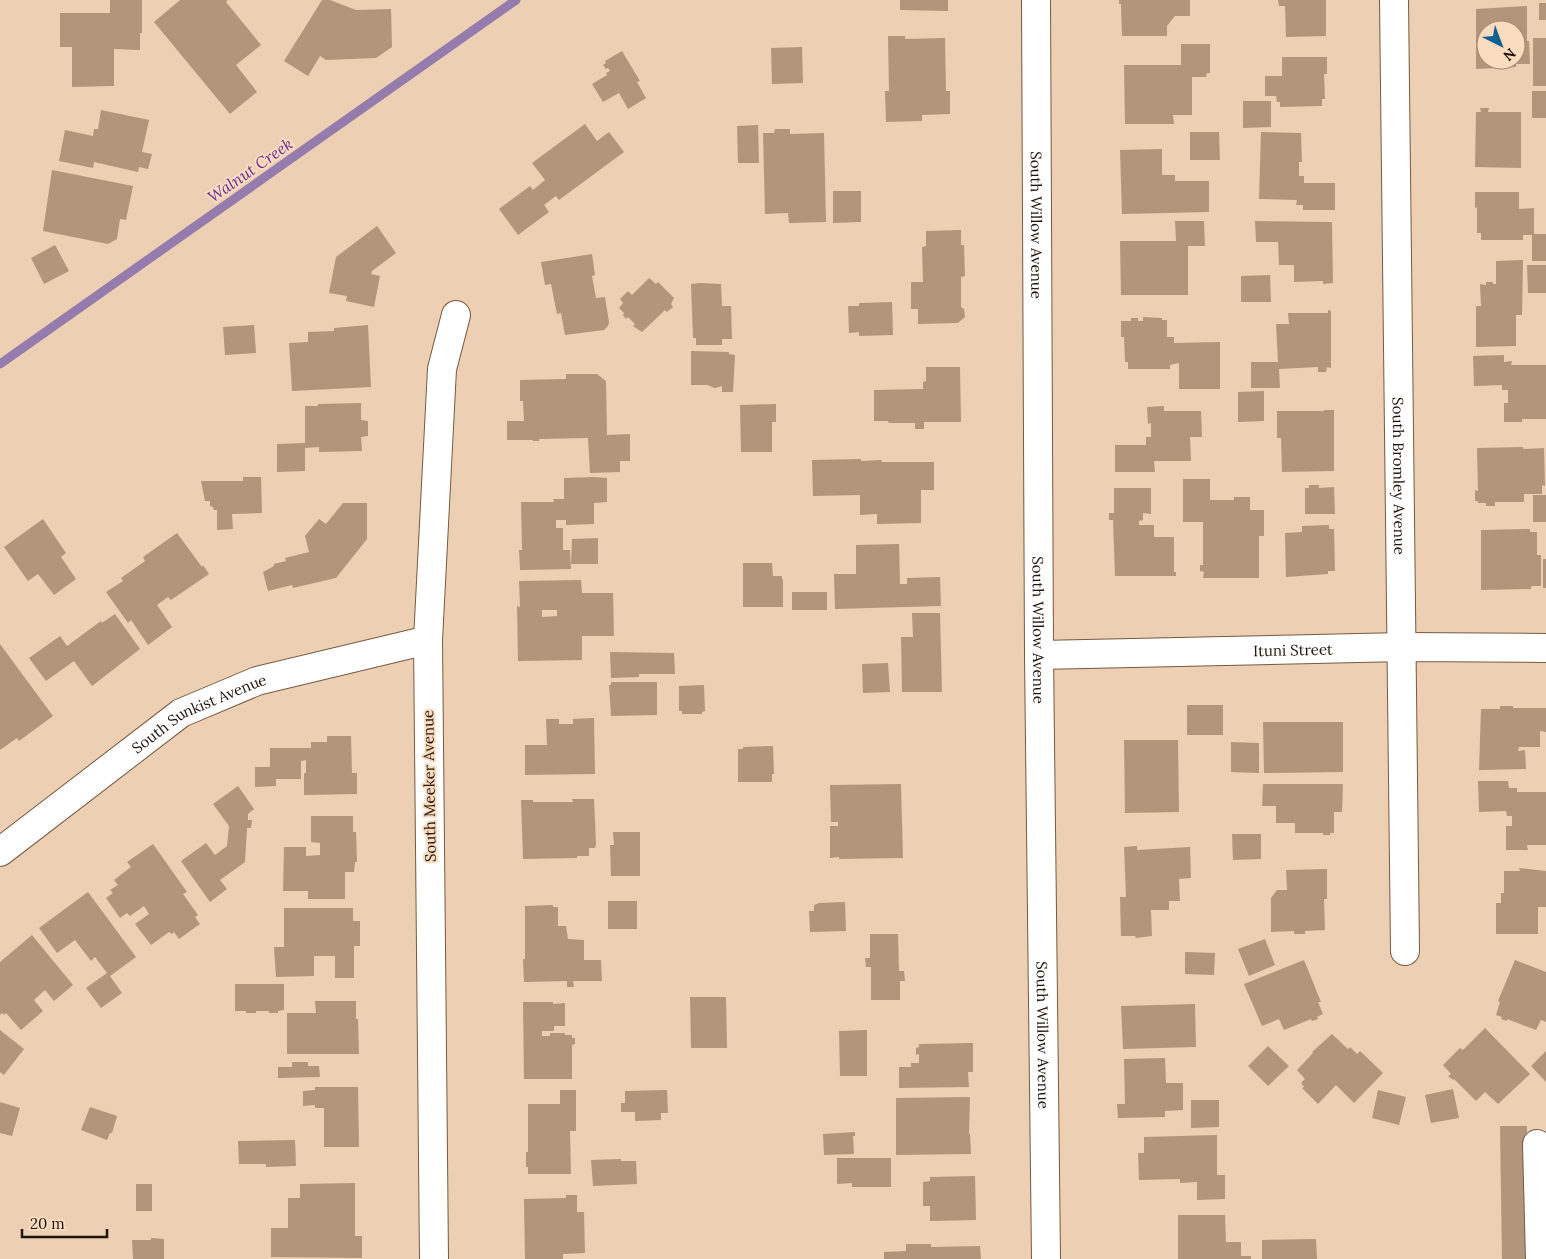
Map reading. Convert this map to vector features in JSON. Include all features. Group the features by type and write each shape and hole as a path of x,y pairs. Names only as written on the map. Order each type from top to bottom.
{"street":[{"name":"South Willow Avenue","path":"1036,0 1039,655 1046,1259"},
{"name":"South Bromley Avenue","path":"1394,0 1403,647 1405,951"},
{"name":"South Meeker Avenue","path":"434,1259 428,640 442,370 456,315"},
{"name":"South Sunkist Avenue","path":"0,852 182,713 257,680 428,640"},
{"name":"Ituni Street","path":"1039,655 1403,647 1546,648"},
{"path":"1536,1144 1542,1249"}],"building":[{"path":"110,0 142,0 140,50 114,49 114,86 72,87 72,47 60,47 60,13 110,13"},
{"path":"180,0 228,0 226,2 261,45 236,65 257,92 230,114 154,22"},
{"path":"322,0 330,0 356,10 391,9 392,47 376,58 326,60 320,56 308,76 284,61"},
{"path":"900,0 948,0 948,11 900,10"},
{"path":"1119,0 1190,0 1190,16 1175,16 1167,26 1167,36 1122,36 1121,4 1119,4"},
{"path":"1278,0 1326,0 1326,36 1286,37 1285,6 1279,6"},
{"path":"1539,3 1546,3 1546,20 1539,20"},
{"path":"1527,6 1527,41 1529,41 1530,64 1526,64 1526,20 1476,20 1476,9"},
{"path":"888,36 905,36 905,39 945,38 946,91 950,91 950,114 922,115 922,121 886,122 885,91 889,91"},
{"path":"1533,38 1546,38 1546,86 1533,86"},
{"path":"1181,44 1210,44 1210,73 1207,73 1206,77 1192,77 1192,115 1173,115 1174,124 1125,124 1124,65 1181,65"},
{"path":"802,47 803,83 772,84 771,48"},
{"path":"622,51 640,81 637,82 646,98 628,109 619,93 603,102 592,84 610,71 603,65 606,63 605,61"},
{"path":"1282,57 1327,57 1327,74 1324,74 1325,99 1322,99 1322,106 1280,107 1280,102 1277,102 1276,96 1265,96 1265,76 1282,76"},
{"path":"1532,91 1546,91 1546,118 1532,118"},
{"path":"1243,101 1271,101 1271,127 1243,128"},
{"path":"1480,108 1489,108 1488,112 1521,112 1521,168 1475,167 1476,112 1481,112"},
{"path":"101,110 149,120 142,152 152,154 148,169 139,167 138,172 94,162 93,168 59,161 65,130 93,136 94,129 98,129"},
{"path":"585,124 597,141 609,132 624,152 559,200 556,196 544,205 549,212 518,235 499,209 530,186 533,190 545,180 532,163"},
{"path":"758,125 759,163 738,163 737,126"},
{"path":"775,129 790,129 790,134 824,133 826,222 789,223 788,213 765,214 763,133 774,133"},
{"path":"1190,132 1219,132 1220,160 1190,160"},
{"path":"1261,132 1301,133 1302,162 1299,162 1299,176 1304,176 1304,183 1335,183 1335,210 1303,210 1303,205 1296,205 1297,200 1259,199"},
{"path":"1162,149 1162,175 1175,175 1175,181 1209,181 1209,212 1122,214 1120,150"},
{"path":"52,170 133,186 126,220 120,219 117,239 108,244 43,231"},
{"path":"833,191 861,191 861,222 833,223"},
{"path":"1475,192 1519,192 1519,209 1534,208 1534,234 1546,234 1546,261 1532,261 1532,235 1523,235 1523,240 1481,240 1481,233 1477,233"},
{"path":"1175,221 1204,221 1205,246 1188,246 1188,295 1121,295 1120,241 1176,241"},
{"path":"1255,221 1332,222 1333,283 1323,284 1323,281 1294,282 1294,265 1279,265 1278,242 1256,242"},
{"path":"377,226 396,253 372,271 371,274 380,276 374,307 346,301 347,296 329,293 336,257"},
{"path":"961,230 961,245 964,245 965,276 961,277 961,307 964,309 965,317 958,323 918,324 918,309 911,309 911,282 923,282 922,247 926,246 926,231"},
{"path":"55,245 69,271 44,284 31,258"},
{"path":"592,254 595,275 592,276 596,298 605,297 608,326 604,330 565,335 561,313 557,314 551,284 545,285 541,262"},
{"path":"1523,260 1522,315 1516,315 1516,346 1476,347 1476,306 1481,306 1480,284 1486,285 1486,282 1493,282 1493,284 1496,284 1496,261"},
{"path":"1527,265 1546,265 1546,293 1528,293"},
{"path":"1270,275 1271,302 1241,302 1241,276"},
{"path":"649,278 656,284 658,282 674,298 671,304 673,307 667,312 665,310 642,332 633,326 635,324 628,317 626,319 623,315 624,313 619,308 623,303 620,299 628,291 632,295"},
{"path":"691,284 721,284 722,306 731,306 732,339 722,339 722,345 696,345 696,338 693,338"},
{"path":"892,302 893,335 859,336 859,332 849,333 848,306 859,306 859,303"},
{"path":"1328,310 1331,311 1331,368 1327,367 1326,372 1318,372 1318,367 1279,369 1280,388 1251,388 1251,362 1278,362 1276,324 1289,324 1288,313 1328,313"},
{"path":"1143,317 1167,320 1167,337 1174,337 1174,343 1220,342 1220,389 1179,389 1179,363 1170,365 1170,369 1128,369 1128,362 1125,362 1124,337 1121,337 1121,321 1131,321 1131,318 1138,318 1138,321 1143,321"},
{"path":"254,325 256,353 225,355 223,327"},
{"path":"368,325 371,387 292,391 289,343 308,342 308,332 334,331 334,328"},
{"path":"691,351 729,352 729,354 735,355 733,392 722,392 722,386 715,388 707,385 691,385"},
{"path":"1504,355 1504,362 1512,361 1511,365 1546,365 1546,419 1522,419 1522,422 1504,422 1504,403 1508,403 1508,390 1502,390 1502,385 1474,386 1473,356"},
{"path":"926,367 960,367 961,422 924,422 924,429 915,429 915,423 874,421 874,390 923,389 923,382 926,381"},
{"path":"566,374 597,374 606,381 607,435 630,434 630,461 620,461 620,472 590,473 588,438 539,439 539,441 507,440 507,421 524,421 523,401 520,401 520,380 566,379"},
{"path":"1264,391 1264,421 1238,422 1238,392"},
{"path":"361,403 361,420 368,421 368,436 361,437 362,451 319,452 319,447 305,448 305,471 277,472 277,444 305,443 305,406"},
{"path":"776,404 776,422 772,422 772,452 741,452 740,405"},
{"path":"1164,406 1164,411 1201,411 1202,437 1190,437 1191,461 1154,461 1155,472 1115,472 1115,445 1146,445 1146,437 1151,437 1151,423 1148,424 1147,407"},
{"path":"1334,410 1334,471 1282,472 1281,438 1277,438 1277,411"},
{"path":"1523,447 1523,449 1544,448 1545,486 1542,485 1542,494 1524,494 1524,502 1495,502 1495,506 1486,506 1486,503 1475,501 1475,490 1478,491 1477,448"},
{"path":"861,459 861,461 882,460 881,462 934,462 934,490 921,490 921,523 877,524 877,514 860,515 860,495 813,496 812,460"},
{"path":"243,477 261,477 262,513 232,514 233,529 217,530 217,510 210,506 210,501 205,501 201,481 243,481"},
{"path":"564,478 607,478 607,502 594,503 594,524 566,525 566,520 556,520 556,528 563,528 563,550 570,550 571,569 520,570 519,550 522,550 521,502 554,502 553,499 564,499"},
{"path":"1183,479 1210,479 1210,500 1234,500 1234,497 1250,497 1250,510 1264,510 1264,536 1259,536 1259,578 1203,578 1204,572 1200,571 1200,565 1203,565 1203,522 1183,522"},
{"path":"1309,485 1319,485 1319,488 1334,487 1335,514 1305,514 1305,488 1309,488"},
{"path":"1114,488 1151,488 1151,514 1143,513 1143,520 1139,521 1139,525 1154,525 1154,537 1174,537 1174,572 1176,572 1176,576 1115,576 1113,520 1109,520 1109,513 1114,513"},
{"path":"1533,495 1546,495 1546,522 1533,522"},
{"path":"343,503 367,503 367,539 336,578 293,588 292,585 268,591 263,572 274,566 274,564 286,561 285,558 309,552 305,536 319,519 326,524"},
{"path":"43,519 66,553 61,557 76,579 54,595 38,574 28,581 4,547"},
{"path":"1329,525 1329,529 1334,529 1335,571 1328,571 1328,574 1286,577 1285,533 1302,532 1302,526"},
{"path":"1530,529 1530,532 1537,532 1537,555 1541,555 1541,586 1531,586 1531,589 1481,590 1481,530"},
{"path":"177,533 209,574 171,600 168,597 157,605 172,627 148,645 131,620 128,623 106,592 123,581 121,578 145,561 143,557"},
{"path":"598,538 598,564 571,564 572,539"},
{"path":"899,544 900,584 907,584 907,578 940,577 941,606 835,609 834,574 856,574 856,545"},
{"path":"1543,559 1546,559 1546,588 1543,588"},
{"path":"743,563 772,563 773,576 782,576 783,579 783,607 743,607"},
{"path":"581,580 582,593 613,593 614,636 582,636 582,660 518,661 517,606 520,607 519,581","holes":["542,610 557,610 557,616 542,617"]},
{"path":"792,592 827,592 827,610 792,610"},
{"path":"912,613 940,613 942,692 902,692 901,637 913,637"},
{"path":"115,614 140,649 92,686 74,661 46,681 29,658 60,636 67,646 101,621 102,623"},
{"path":"0,644 53,716 19,741 17,738 0,750"},
{"path":"610,652 674,653 675,674 639,674 639,677 611,678"},
{"path":"888,663 890,692 863,693 862,664"},
{"path":"611,682 657,682 657,715 611,716 609,685 611,685"},
{"path":"704,685 705,711 702,714 682,714 682,711 679,711 679,686"},
{"path":"1187,705 1223,705 1223,735 1187,735"},
{"path":"1500,706 1546,708 1546,732 1540,731 1540,747 1519,747 1518,751 1525,750 1526,769 1479,770 1481,709 1500,709"},
{"path":"594,718 595,774 525,775 525,745 547,745 546,719 559,719 559,724 573,724 573,719"},
{"path":"1263,722 1343,722 1343,772 1264,773"},
{"path":"327,736 351,736 352,773 357,773 357,794 304,795 306,760 301,761 301,779 276,779 276,786 255,787 255,767 270,767 270,748 311,748 311,742 327,742"},
{"path":"1124,740 1178,740 1179,812 1125,813"},
{"path":"1231,742 1259,743 1259,773 1231,772"},
{"path":"773,746 774,774 772,774 772,782 738,782 738,749 743,749 743,747"},
{"path":"1478,781 1508,781 1509,788 1517,788 1517,792 1546,792 1546,845 1527,845 1528,850 1506,850 1506,826 1512,826 1512,816 1507,816 1506,811 1479,812"},
{"path":"901,784 903,858 830,858 830,826 838,826 838,822 831,822 830,785"},
{"path":"1263,784 1343,784 1342,812 1334,812 1334,833 1323,835 1323,833 1295,833 1295,823 1276,823 1276,806 1262,806"},
{"path":"238,786 254,809 248,814 248,820 252,820 251,828 247,828 245,862 220,880 227,889 210,902 181,861 206,843 215,855 227,846 229,826 213,804"},
{"path":"572,799 594,799 596,844 595,848 589,848 589,856 523,859 521,800 533,800 533,802 573,802"},
{"path":"311,816 353,816 353,832 356,832 357,862 355,862 354,872 345,872 345,899 308,899 308,891 283,891 284,847 306,847 306,856 320,855 320,843 311,842"},
{"path":"613,832 640,832 640,876 611,876 610,845 614,845"},
{"path":"1232,834 1261,834 1261,859 1233,860"},
{"path":"153,844 187,892 183,894 198,915 195,917 200,924 179,939 174,932 172,934 169,932 151,945 135,924 149,914 144,906 130,916 127,913 120,918 106,898 113,893 110,890 118,885 114,880 131,867 127,862"},
{"path":"1137,846 1137,850 1190,847 1191,878 1179,879 1180,901 1169,901 1169,910 1151,910 1152,936 1136,938 1135,936 1121,936 1120,897 1126,897 1124,847"},
{"path":"1519,868 1546,871 1546,907 1538,907 1538,934 1496,934 1496,903 1501,903 1501,893 1504,893 1504,871 1520,871"},
{"path":"1327,869 1327,899 1324,899 1325,930 1305,931 1305,934 1294,934 1294,931 1271,932 1271,898 1277,890 1287,890 1286,870"},
{"path":"88,892 136,957 110,976 122,993 101,1008 86,988 107,973 95,957 91,961 75,940 57,953 39,928"},
{"path":"608,901 637,901 637,929 608,929"},
{"path":"845,902 846,931 810,932 809,911 814,911 814,905 819,903"},
{"path":"553,905 553,907 558,907 558,926 566,926 568,939 584,940 584,960 601,960 602,981 573,981 574,987 567,987 567,981 524,982 525,906"},
{"path":"284,908 353,908 353,921 360,921 360,946 354,946 354,978 335,978 335,956 314,956 314,976 276,977 274,947 284,947"},
{"path":"870,934 898,934 899,971 904,971 905,981 900,981 900,1000 871,1000 871,967 866,967 865,958 870,958"},
{"path":"32,935 73,985 54,1001 45,990 34,1000 43,1011 21,1030 6,1013 0,1015 0,962"},
{"path":"1265,939 1275,965 1249,976 1238,949"},
{"path":"1185,952 1215,953 1214,975 1185,974"},
{"path":"1304,960 1321,1002 1318,1002 1323,1014 1317,1017 1318,1019 1312,1021 1311,1019 1284,1030 1279,1019 1262,1026 1244,984"},
{"path":"1515,960 1546,972 1546,1022 1541,1020 1536,1030 1507,1019 1507,1021 1501,1019 1502,1017 1496,1015 1500,1002 1498,1001"},
{"path":"235,984 284,984 284,1010 278,1011 278,1013 269,1013 269,1011 246,1013 246,1011 235,1011"},
{"path":"690,997 726,997 727,1048 691,1048"},
{"path":"315,1001 356,1001 359,1054 287,1054 287,1013 316,1013"},
{"path":"523,1002 565,1003 565,1026 554,1026 554,1031 542,1031 542,1036 550,1036 550,1033 565,1033 565,1035 572,1035 572,1038 575,1038 575,1044 572,1045 572,1079 524,1079"},
{"path":"1195,1004 1196,1047 1123,1049 1121,1006"},
{"path":"1485,1028 1530,1074 1498,1104 1485,1092 1476,1101 1454,1079 1448,1076 1451,1074 1443,1065 1460,1048 1463,1050"},
{"path":"0,1030 24,1049 4,1075 0,1072"},
{"path":"867,1030 867,1076 840,1076 839,1031"},
{"path":"1332,1034 1348,1049 1350,1047 1357,1054 1360,1051 1383,1073 1354,1103 1336,1085 1318,1104 1302,1088 1304,1087 1301,1083 1305,1079 1297,1070 1312,1052"},
{"path":"973,1043 973,1072 968,1072 969,1087 899,1088 899,1067 911,1067 911,1063 919,1063 919,1054 916,1055 916,1048 919,1047 919,1044"},
{"path":"1268,1046 1289,1066 1268,1086 1248,1066"},
{"path":"1546,1051 1546,1082 1531,1066"},
{"path":"1165,1058 1166,1083 1183,1083 1183,1110 1165,1111 1165,1117 1118,1118 1117,1104 1125,1104 1124,1059"},
{"path":"292,1062 308,1062 308,1066 319,1066 320,1077 278,1078 278,1067 292,1067"},
{"path":"315,1087 358,1087 359,1147 324,1147 324,1108 315,1108 315,1105 303,1106 303,1091 315,1090"},
{"path":"1453,1089 1459,1118 1431,1123 1425,1095"},
{"path":"560,1090 576,1090 576,1131 570,1131 571,1174 528,1174 526,1152 528,1152 528,1104 560,1104"},
{"path":"667,1090 668,1113 661,1113 661,1120 635,1121 635,1112 621,1112 621,1103 625,1103 625,1091"},
{"path":"1378,1090 1406,1097 1399,1125 1372,1118"},
{"path":"970,1097 969,1134 971,1154 896,1155 896,1098"},
{"path":"1191,1100 1219,1100 1219,1127 1191,1128"},
{"path":"0,1102 20,1108 12,1136 0,1133"},
{"path":"90,1107 117,1116 112,1133 110,1133 107,1140 81,1130"},
{"path":"1500,1126 1527,1126 1528,1259 1502,1259"},
{"path":"855,1132 855,1136 853,1136 854,1154 824,1155 823,1134"},
{"path":"1217,1135 1217,1175 1225,1175 1225,1199 1197,1200 1197,1182 1180,1183 1180,1179 1139,1180 1138,1153 1144,1153 1144,1137"},
{"path":"295,1140 296,1166 266,1167 266,1164 239,1164 238,1141"},
{"path":"837,1158 891,1158 891,1187 852,1187 852,1183 837,1184"},
{"path":"621,1159 621,1161 636,1161 637,1184 593,1186 591,1160"},
{"path":"975,1176 976,1220 930,1221 930,1206 923,1206 923,1182 930,1181 930,1177"},
{"path":"355,1183 355,1236 362,1236 362,1258 271,1257 271,1228 288,1228 288,1198 300,1198 300,1184"},
{"path":"136,1184 152,1184 152,1211 136,1211"},
{"path":"566,1195 577,1195 577,1212 584,1212 585,1253 563,1254 563,1259 525,1259 524,1199 566,1198"},
{"path":"1178,1215 1225,1215 1226,1242 1241,1242 1241,1256 1251,1256 1251,1259 1178,1259"},
{"path":"151,1238 164,1239 164,1259 133,1259 132,1240 151,1240"},
{"path":"1316,1239 1317,1259 1262,1259 1262,1240"},
{"path":"906,1244 931,1244 931,1247 980,1246 981,1259 884,1259 884,1252 906,1251"}],"waterway":[{"name":"Walnut Creek","path":"0,364 516,0"}]}
